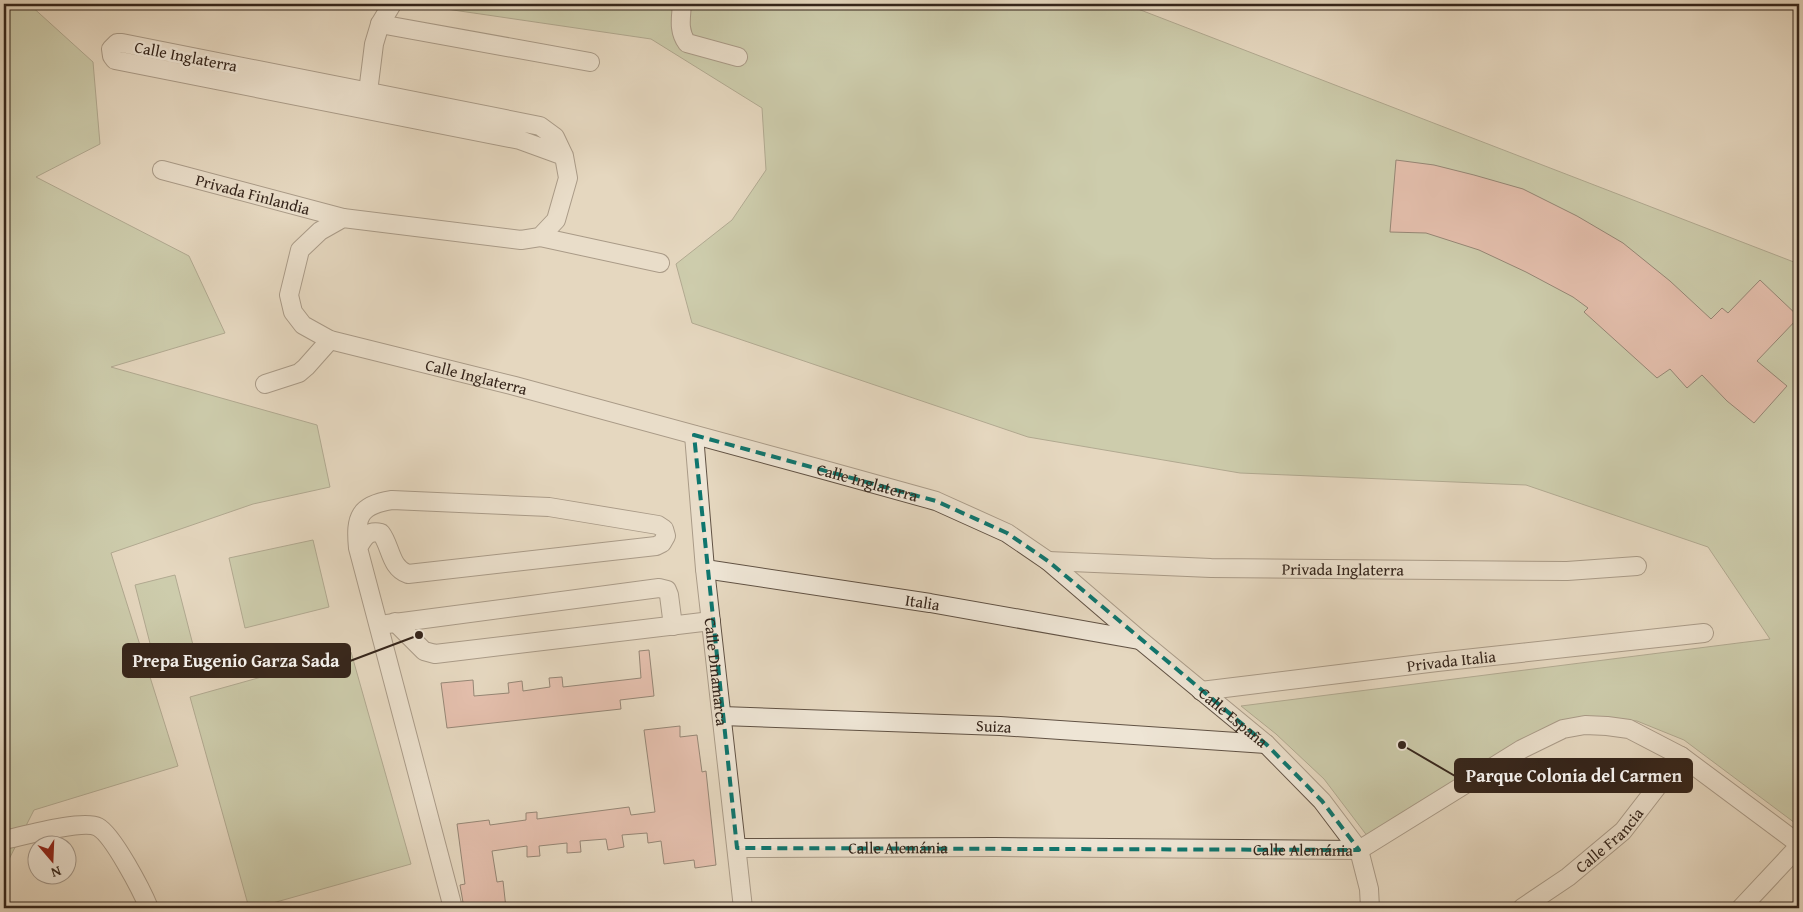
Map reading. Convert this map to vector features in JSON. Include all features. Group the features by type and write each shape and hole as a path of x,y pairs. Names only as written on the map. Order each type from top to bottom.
{"street":[{"path":"368,92 374,44 380,24 392,4"},
{"path":"682,4 680,28 682,36 688,43 738,57"},
{"path":"380,24 590,62"},
{"name":"Calle Inglaterra","path":"540,237 556,220 568,178 564,156 555,137 540,126 120,42 112,46 111,49 115,60 520,140 564,156"},
{"name":"Privada Finlandia","path":"162,170 343,218"},
{"path":"343,218 521,240 540,237 660,263"},
{"name":"Calle Inglaterra","path":"343,218 320,231 300,250 289,295 293,312 303,324 330,340 515,386 936,502 1007,533 1048,561"},
{"path":"265,384 299,372 306,367 330,340"},
{"name":"Calle Dinamarca","path":"694,435 705,568 743,908"},
{"path":"358,548 368,534 374,531 381,532 385,537 397,567 401,572 408,574 656,546 662,543 666,536 664,529 658,525 549,507 392,500 379,502 368,508 360,516 356,528 358,548 377,626 453,908"},
{"name":"Privada Inglaterra","path":"1048,561 1211,568 1567,571 1637,566"},
{"name":"Calle España","path":"1048,561 1266,744 1322,801 1359,850 1369,889 1370,908"},
{"name":"Italia","path":"705,568 1140,640"},
{"path":"377,626 395,622 660,588 666,590 669,595 673,626"},
{"path":"395,622 424,651 435,654 711,622"},
{"name":"Privada Italia","path":"1201,691 1446,660 1704,633"},
{"name":"Suiza","path":"722,716 1000,726 1266,744"},
{"name":"Calle Alemánia","path":"737,848 1359,850 1522,749 1563,729 1585,725 1629,729 1681,756 1799,845"},
{"name":"Calle Francia","path":"1522,908 1568,877 1622,831 1681,756"},
{"path":"4,840 78,825 98,827 112,841 149,908"},
{"path":"1741,908 1799,845"}],"highlighted area":[{"path":"694,435 936,501 1007,533 1048,561 1266,744 1322,801 1359,850 737,848"}],"green space":[{"path":"4,4 29,4 93,62 100,144 36,177 189,256 225,333 111,367 317,425 330,487 253,504 111,553 178,766 34,810 4,869"},
{"path":"412,4 1125,4 1799,264 1799,826 1684,740 1637,721 1582,718 1368,837 1324,779 1276,734 1241,706 1770,639 1708,547 1526,485 1240,473 1028,437 692,323 676,264 732,220 766,170 762,108 651,39"},
{"path":"313,540 329,607 245,628 229,558"},
{"path":"175,575 193,645 153,655 135,585"},
{"path":"351,652 411,864 255,908 249,908 190,697"}],"building":[{"path":"1396,160 1434,165 1523,189 1577,216 1623,243 1670,281 1711,319 1722,308 1728,313 1760,280 1799,317 1757,361 1787,386 1754,423 1727,401 1702,375 1687,388 1670,369 1657,378 1584,312 1588,308 1573,297 1526,272 1479,250 1426,233 1390,232"},
{"path":"649,650 654,696 620,700 621,709 447,728 441,683 473,680 474,696 509,693 508,683 522,681 523,691 550,687 549,678 562,677 563,687 641,678 639,651"},
{"path":"680,726 680,737 697,735 702,772 706,771 716,865 695,868 694,860 664,864 661,841 648,843 647,833 622,835 624,847 608,850 606,839 580,841 581,852 567,853 567,843 539,846 540,856 527,857 527,846 492,851 497,882 503,881 506,908 464,908 460,885 465,884 457,824 489,820 490,825 526,820 526,813 537,812 537,819 629,807 631,815 655,812 644,730"}],"place":[{"name":"Prepa Eugenio Garza Sada","path":"419,635"},
{"name":"Parque Colonia del Carmen","path":"1402,745"}]}
